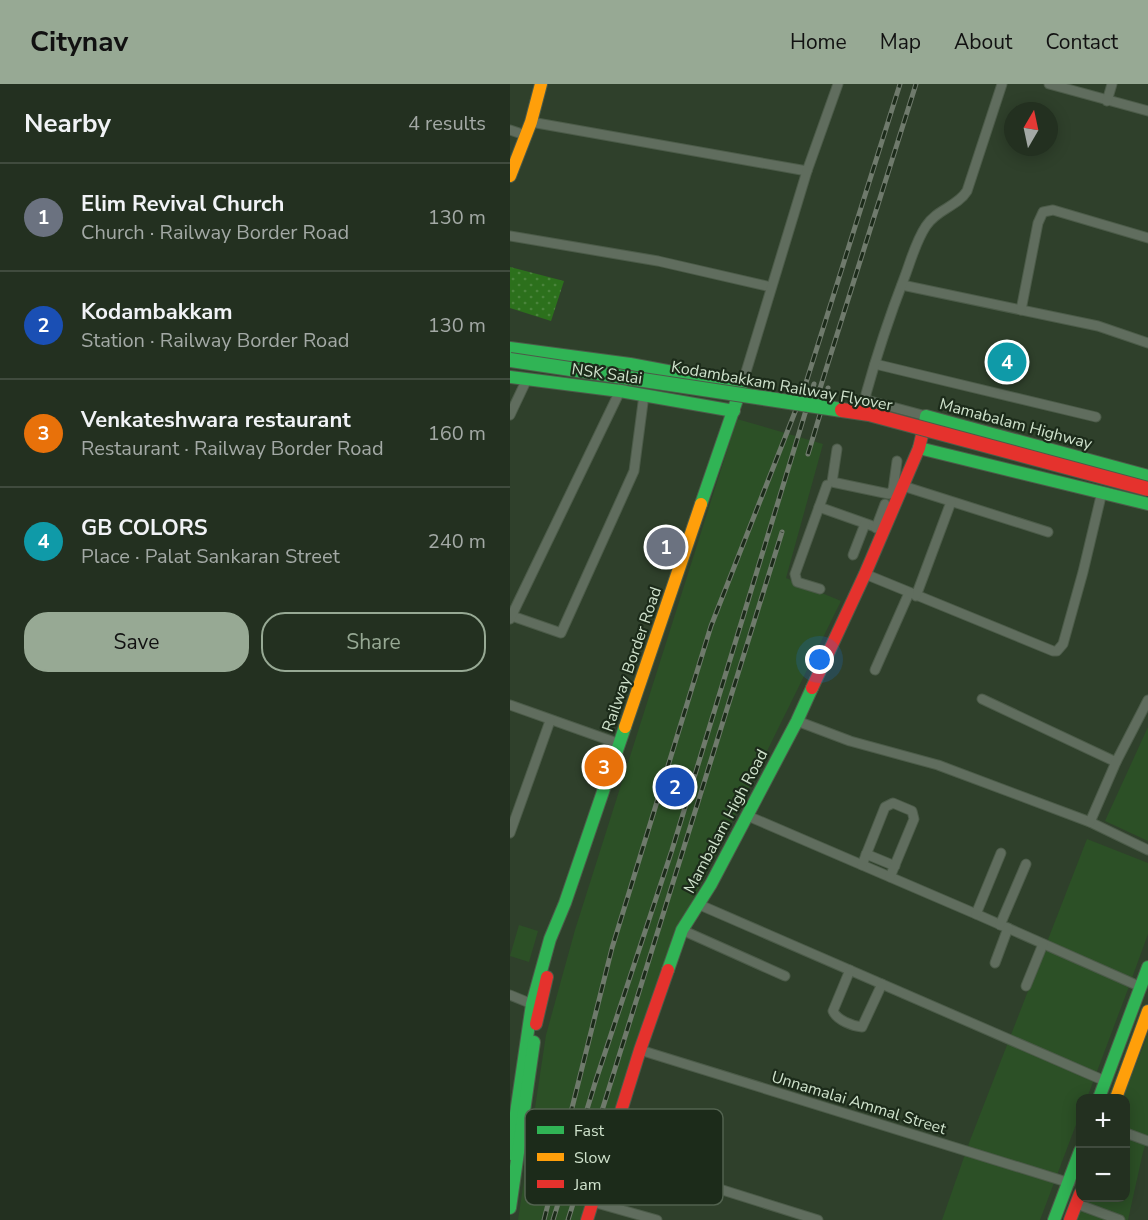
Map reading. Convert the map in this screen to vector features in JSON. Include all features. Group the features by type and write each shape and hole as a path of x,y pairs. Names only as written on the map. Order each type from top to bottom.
{"street":[{"path":"510,176 528,129 541,84"},
{"path":"510,348 630,363 742,385 807,171 838,84"},
{"path":"926,416 866,399 874,364 916,245 927,224 935,216 962,199 968,191 1002,84"},
{"path":"1049,84 1148,111"},
{"path":"1107,101 1112,84"},
{"path":"510,131 528,129 807,171"},
{"path":"1021,310 1038,223 1043,212 1053,210 1148,238"},
{"path":"510,236 658,261 771,287"},
{"path":"902,285 1098,326 1148,343"},
{"name":"Kodambakkam Railway Flyover","path":"510,360 869,414 1148,489"},
{"path":"630,363 620,391 511,617 561,633 634,471 644,395"},
{"path":"874,364 1096,417"},
{"name":"NSK Salai","path":"510,377 620,391 734,411"},
{"path":"510,415 527,379"},
{"name":"Railway Border Road","path":"510,1154 513,1102 532,1004 550,939 565,903 742,385"},
{"name":"Mamabalam Highway","path":"919,448 926,416 1148,476"},
{"path":"971,460 978,430"},
{"path":"1023,473 1029,444"},
{"path":"919,448 1148,504"},
{"name":"Mambalam High Road","path":"622,1109 682,930 699,905 748,816 797,721 865,574 880,529 902,478 919,448"},
{"path":"837,449 831,479 833,483 889,494 902,478"},
{"path":"897,461 902,478 951,502 1048,532"},
{"path":"820,589 797,582 795,577 827,485"},
{"path":"865,574 1050,650 1058,651 1063,644 1086,562 1102,492"},
{"path":"875,670 913,595 951,502"},
{"path":"819,507 880,529 885,504"},
{"path":"853,555 865,524"},
{"path":"982,699 1116,762"},
{"path":"1090,822 1116,762 1148,700"},
{"path":"510,705 620,744"},
{"path":"510,833 550,721"},
{"path":"797,721 850,741 938,765 1090,822 1148,850"},
{"path":"862,865 885,807 893,803 912,811 914,819 890,877"},
{"path":"748,816 1141,987"},
{"path":"866,854 895,866"},
{"path":"976,914 1001,854"},
{"path":"995,963 1004,926 1026,864"},
{"path":"510,1208 528,1092 535,1027 565,903"},
{"path":"699,905 1105,1081"},
{"path":"682,930 784,976"},
{"path":"1026,986 1043,944"},
{"path":"1100,1094 1148,967"},
{"path":"850,970 832,1011 840,1019 862,1027 882,984"},
{"path":"510,995 532,1004"},
{"path":"1117,1094 1148,1011"},
{"name":"Unnamalai Ammal Street","path":"640,1050 1070,1183"},
{"path":"1130,1135 1148,1141"},
{"path":"1054,1220 1076,1164"},
{"path":"723,1190 818,1220"},
{"path":"1070,1220 1078,1202"},
{"path":"1085,1202 1120,1220"},
{"name":"Mambalam High Road","path":"587,1220 591,1205"},
{"path":"603,1205 657,1220"}],"shaded area":[{"path":"737,419 823,444 786,578 841,601 670,948 619,1109 535,1109 546,1035 575,930"},
{"path":"1148,727 1148,841 1105,821"},
{"path":"1087,839 1148,863 1148,934 1088,1094 1076,1094 1076,1125 1040,1220 942,1220 969,1143"},
{"path":"519,925 538,931 529,962 510,956"},
{"path":"1148,1034 1148,1137 1128,1220 1077,1220 1084,1202 1130,1202 1130,1094 1125,1094"},
{"path":"525,1174 525,1205 588,1205 583,1220 518,1220"}],"green space":[{"path":"510,267 564,281 551,321 510,308"}],"railway":[{"path":"572,1109 612,948 711,626 804,389 900,84"},
{"path":"817,398 916,84"},
{"path":"587,1109 672,850 814,384"},
{"path":"808,454 828,388"},
{"path":"603,1109 782,532"},
{"path":"544,1220 548,1205"},
{"path":"553,1220 558,1205"},
{"path":"568,1220 573,1205"}],"traffic: fast":[{"path":"510,348 630,364 742,385 701,504"},
{"path":"510,360 842,410"},
{"path":"510,377 620,391 734,411"},
{"path":"924,427 926,416 1148,476"},
{"path":"919,448 1148,504"},
{"path":"668,970 682,930 711,884 812,688"},
{"path":"510,1154 532,1004 550,939 565,903 625,727"},
{"path":"1100,1094 1148,967"},
{"path":"510,1208 534,1042"},
{"path":"1054,1220 1076,1162"}],"traffic: slow":[{"path":"510,176 531,122 541,84"},
{"path":"625,727 701,504"},
{"path":"1117,1094 1148,1011"}],"traffic: jam":[{"path":"842,410 869,414 1148,489"},
{"path":"812,688 865,574 919,448 924,427"},
{"path":"622,1109 668,970"},
{"path":"536,1024 547,977"},
{"path":"1070,1220 1077,1202"},
{"path":"587,1220 592,1205"}],"place":[{"name":"GB COLORS","path":"1007,362"},
{"name":"Elim Revival Church","path":"666,547"},
{"name":"Venkateshwara restaurant","path":"604,767"},
{"name":"Kodambakkam","path":"675,787"}]}
